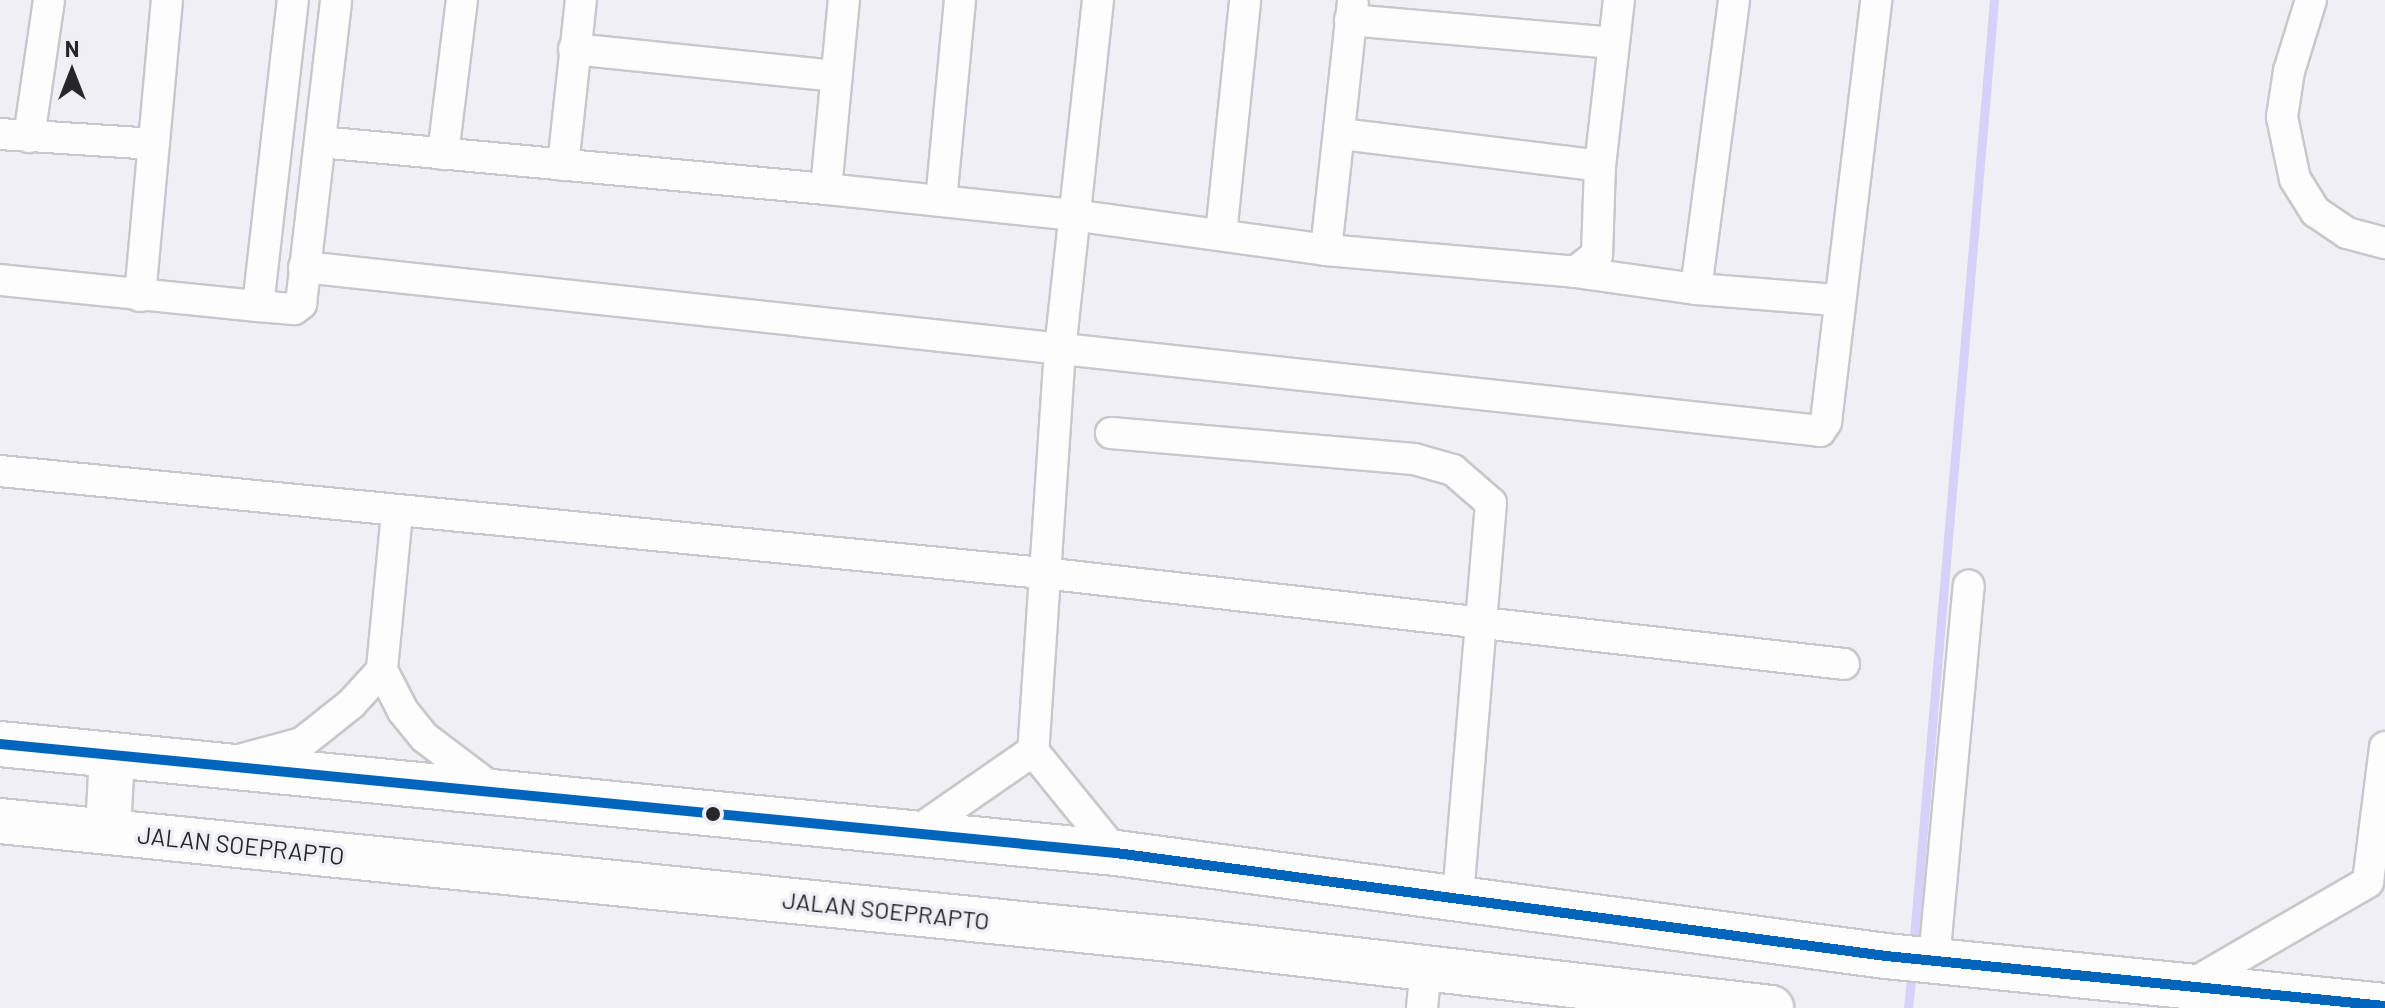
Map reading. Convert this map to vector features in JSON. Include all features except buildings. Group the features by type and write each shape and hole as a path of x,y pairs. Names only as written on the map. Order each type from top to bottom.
{"highway":[{"path":"0,744 1116,853 1915,958 2185,988 2385,1006"},
{"path":"108,831 112,755"},
{"name":"JALAN SOEPRAPTO","path":"0,821 108,831 1424,987 1771,1008"}],"street":[{"path":"49,0 14,136 154,144"},
{"path":"140,296 167,0"},
{"path":"258,306 293,0"},
{"path":"0,280 298,309 336,0"},
{"path":"443,154 462,0"},
{"path":"563,165 581,0"},
{"path":"826,189 844,0"},
{"path":"941,201 960,0"},
{"path":"1098,0 1072,215 1060,349 1033,751 1116,853"},
{"path":"1221,234 1245,0"},
{"path":"1575,272 1597,255 1600,166 1619,0"},
{"path":"1696,289 1734,0"},
{"path":"304,267 1813,432 1826,422 1837,300 1876,0"},
{"path":"2311,0 2289,71 2282,117 2295,179 2316,212 2347,233 2385,243"},
{"path":"1326,250 1341,134 1352,10 1613,43"},
{"path":"574,49 837,76"},
{"path":"1341,134 1600,166"},
{"path":"320,142 826,189 1072,215 1326,250 1575,272 1696,289 1837,300"},
{"path":"1111,433 1414,459 1453,470 1491,503 1458,899"},
{"path":"0,471 397,513 1043,573 1844,664"},
{"path":"397,513 382,670 403,711 424,737 494,790"},
{"path":"1915,958 1969,586"},
{"path":"206,766 302,743 351,704 382,670"},
{"path":"2185,988 2377,888 2385,747"},
{"path":"913,834 1033,751"}],"waterway":[{"path":"1913,949 1994,0"},
{"path":"1908,1008 1912,972"}],"transit line":[{"path":"0,744 1116,853 1886,956 2385,1006"}]}
